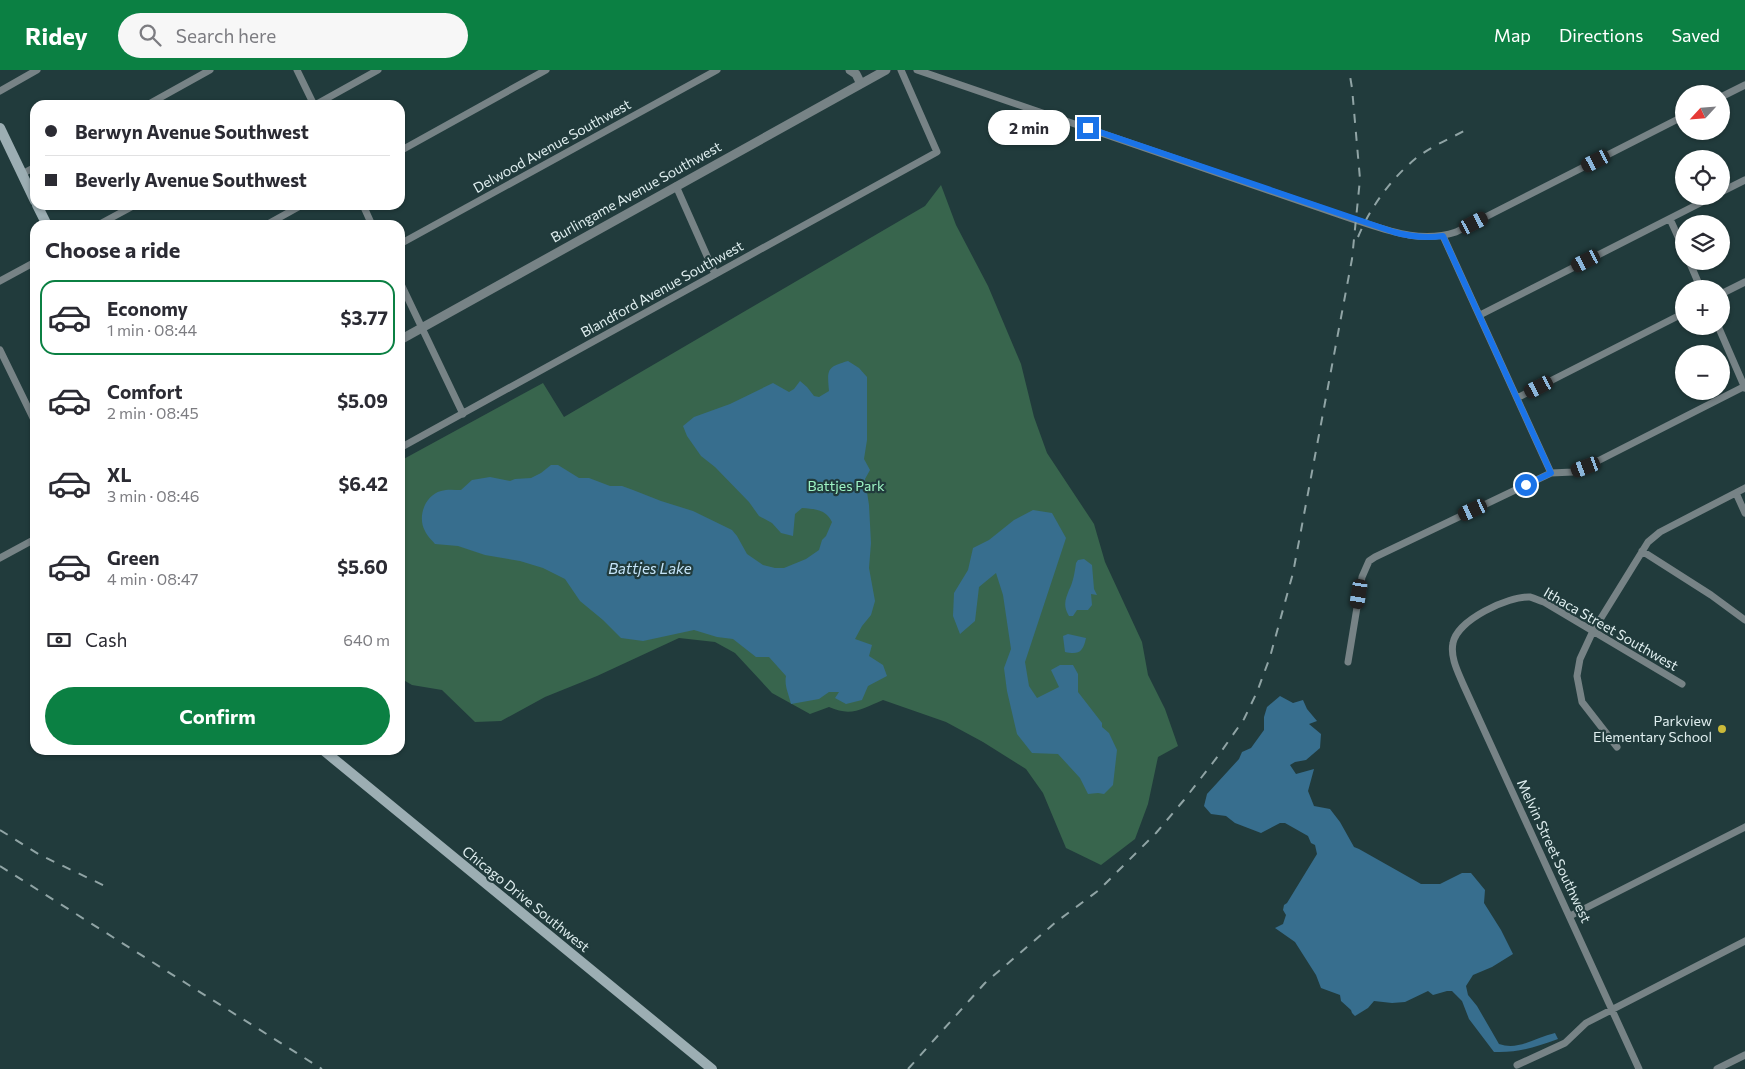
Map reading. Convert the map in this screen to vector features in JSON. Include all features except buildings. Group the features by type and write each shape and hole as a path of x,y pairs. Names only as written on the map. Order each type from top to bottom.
{"main road":[{"path":"0,128 30,191"},
{"name":"Chicago Drive Southwest","path":"329,755 712,1069"}],"street":[{"path":"0,90 37,70"},
{"path":"156,100 210,70"},
{"path":"297,70 312,100"},
{"path":"323,100 378,70"},
{"path":"405,148 546,70"},
{"name":"Delwood Avenue Southwest","path":"405,241 717,70"},
{"path":"850,70 856,74 861,84"},
{"name":"Blandford Avenue Southwest","path":"405,445 937,152 901,70"},
{"path":"917,70 1394,232 1427,238 1456,232 1675,121"},
{"name":"Burlingame Avenue Southwest","path":"405,337 880,72"},
{"path":"1730,92 1745,85"},
{"path":"22,174 30,170"},
{"path":"1730,188 1745,180"},
{"path":"676,186 715,274"},
{"path":"1480,315 1697,205"},
{"path":"107,220 126,210"},
{"path":"275,220 293,210"},
{"path":"1670,219 1675,230"},
{"path":"1443,236 1551,473"},
{"path":"0,281 30,265"},
{"path":"1730,290 1745,282"},
{"path":"405,292 463,414"},
{"path":"1518,398 1675,318"},
{"path":"1348,662 1362,577 1365,567 1369,562 1402,543 1551,473 1573,472 1586,467 1745,387 1722,335"},
{"path":"0,350 30,412"},
{"path":"1617,747 1582,702 1578,687 1577,676 1580,658 1593,631 1648,542 1660,532 1745,488"},
{"path":"1736,493 1745,513"},
{"path":"0,558 30,542"},
{"path":"1642,551 1711,595 1745,620"},
{"name":"Ithaca Street Southwest","path":"1453,643 1457,633 1466,623 1506,602 1530,597 1544,602 1682,684"},
{"name":"Melvin Street Southwest","path":"1453,643 1453,658 1463,684 1639,1069"},
{"path":"1570,916 1745,827"},
{"path":"1517,1065 1565,1044 1586,1023 1745,941"},
{"path":"1717,1069 1745,1055"}],"green space":[{"name":"Battjes Park","path":"941,185 956,225 988,286 1021,364 1034,417 1047,453 1094,524 1105,562 1142,642 1148,675 1165,709 1178,746 1158,757 1148,804 1135,839 1101,865 1066,848 1043,793 1026,769 983,742 946,722 883,700 856,711 850,712 829,707 810,714 772,693 735,653 715,642 679,638 597,676 545,697 501,721 475,722 442,690 412,685 405,681 405,458 543,383 564,417 925,206"}],"water":[{"name":"Battjes Lake","path":"848,361 859,368 867,377 867,440 864,459 870,470 865,479 869,505 871,543 869,568 875,601 871,615 855,639 872,645 869,656 883,665 887,676 868,686 862,700 846,704 835,698 839,692 829,692 819,699 791,704 786,686 786,676 769,657 756,657 733,639 717,637 694,630 643,641 621,638 580,601 565,579 543,568 520,561 485,555 458,546 435,544 427,535 423,525 422,513 424,507 435,493 446,490 461,490 472,480 490,477 510,481 531,478 551,465 558,465 579,478 589,478 610,486 622,486 693,511 732,530 747,554 763,565 784,568 806,559 819,550 832,522 826,514 819,510 802,508 795,514 793,536 781,533 772,523 759,516 749,502 715,467 701,456 687,436 683,426 694,417 730,404 773,383 789,392 800,381 814,396 819,397 829,391 828,378 832,367"},
{"path":"1033,510 1052,513 1066,538 1025,662 1029,686 1037,698 1059,687 1051,670 1060,665 1073,665 1078,674 1078,692 1102,723 1102,727 1109,733 1117,750 1113,785 1104,794 1088,794 1080,778 1058,754 1032,753 1017,734 1007,691 1004,668 1011,649 1003,595 996,573 979,587 975,621 960,634 953,616 954,593 968,570 973,548 989,540 1014,520"},
{"path":"1084,559 1092,565 1094,589 1097,595 1091,594 1092,605 1088,610 1077,610 1073,616 1069,616 1065,606 1066,597 1073,580 1076,563 1078,560"},
{"path":"1068,634 1086,638 1082,649 1077,653 1065,652 1063,636"},
{"path":"1280,696 1293,703 1303,700 1307,709 1317,721 1309,724 1321,734 1320,748 1306,760 1290,765 1296,774 1314,769 1308,791 1314,806 1330,809 1340,822 1354,847 1421,884 1440,884 1462,873 1471,873 1485,890 1484,903 1513,954 1492,967 1473,975 1466,986 1468,995 1477,1006 1499,1044 1506,1046 1520,1045 1555,1033 1558,1039 1534,1047 1494,1052 1469,1019 1462,1001 1452,991 1433,995 1428,991 1405,1002 1374,1001 1368,1008 1355,1016 1341,1001 1340,995 1321,988 1316,975 1295,942 1275,928 1283,924 1286,915 1283,910 1284,905 1317,854 1315,845 1311,843 1308,836 1285,823 1280,823 1261,833 1235,823 1226,816 1211,814 1204,806 1207,794 1239,759 1242,752 1251,748 1264,730 1264,717 1267,707"}],"railway":[{"path":"908,1069 985,983 1056,922 1099,890 1156,833 1218,756 1244,719 1257,692 1270,657 1293,573 1352,259 1360,179 1349,70"},
{"path":"1358,237 1368,216 1382,195 1406,167 1427,151 1466,130"},
{"path":"0,830 40,855 107,887"},
{"path":"0,866 322,1069"}],"place":[{"name":"Parkview Elementary School","path":"1722,729"}],"route":[{"path":"1088,128 1394,232 1427,238 1443,236 1551,473 1526,485"}]}
